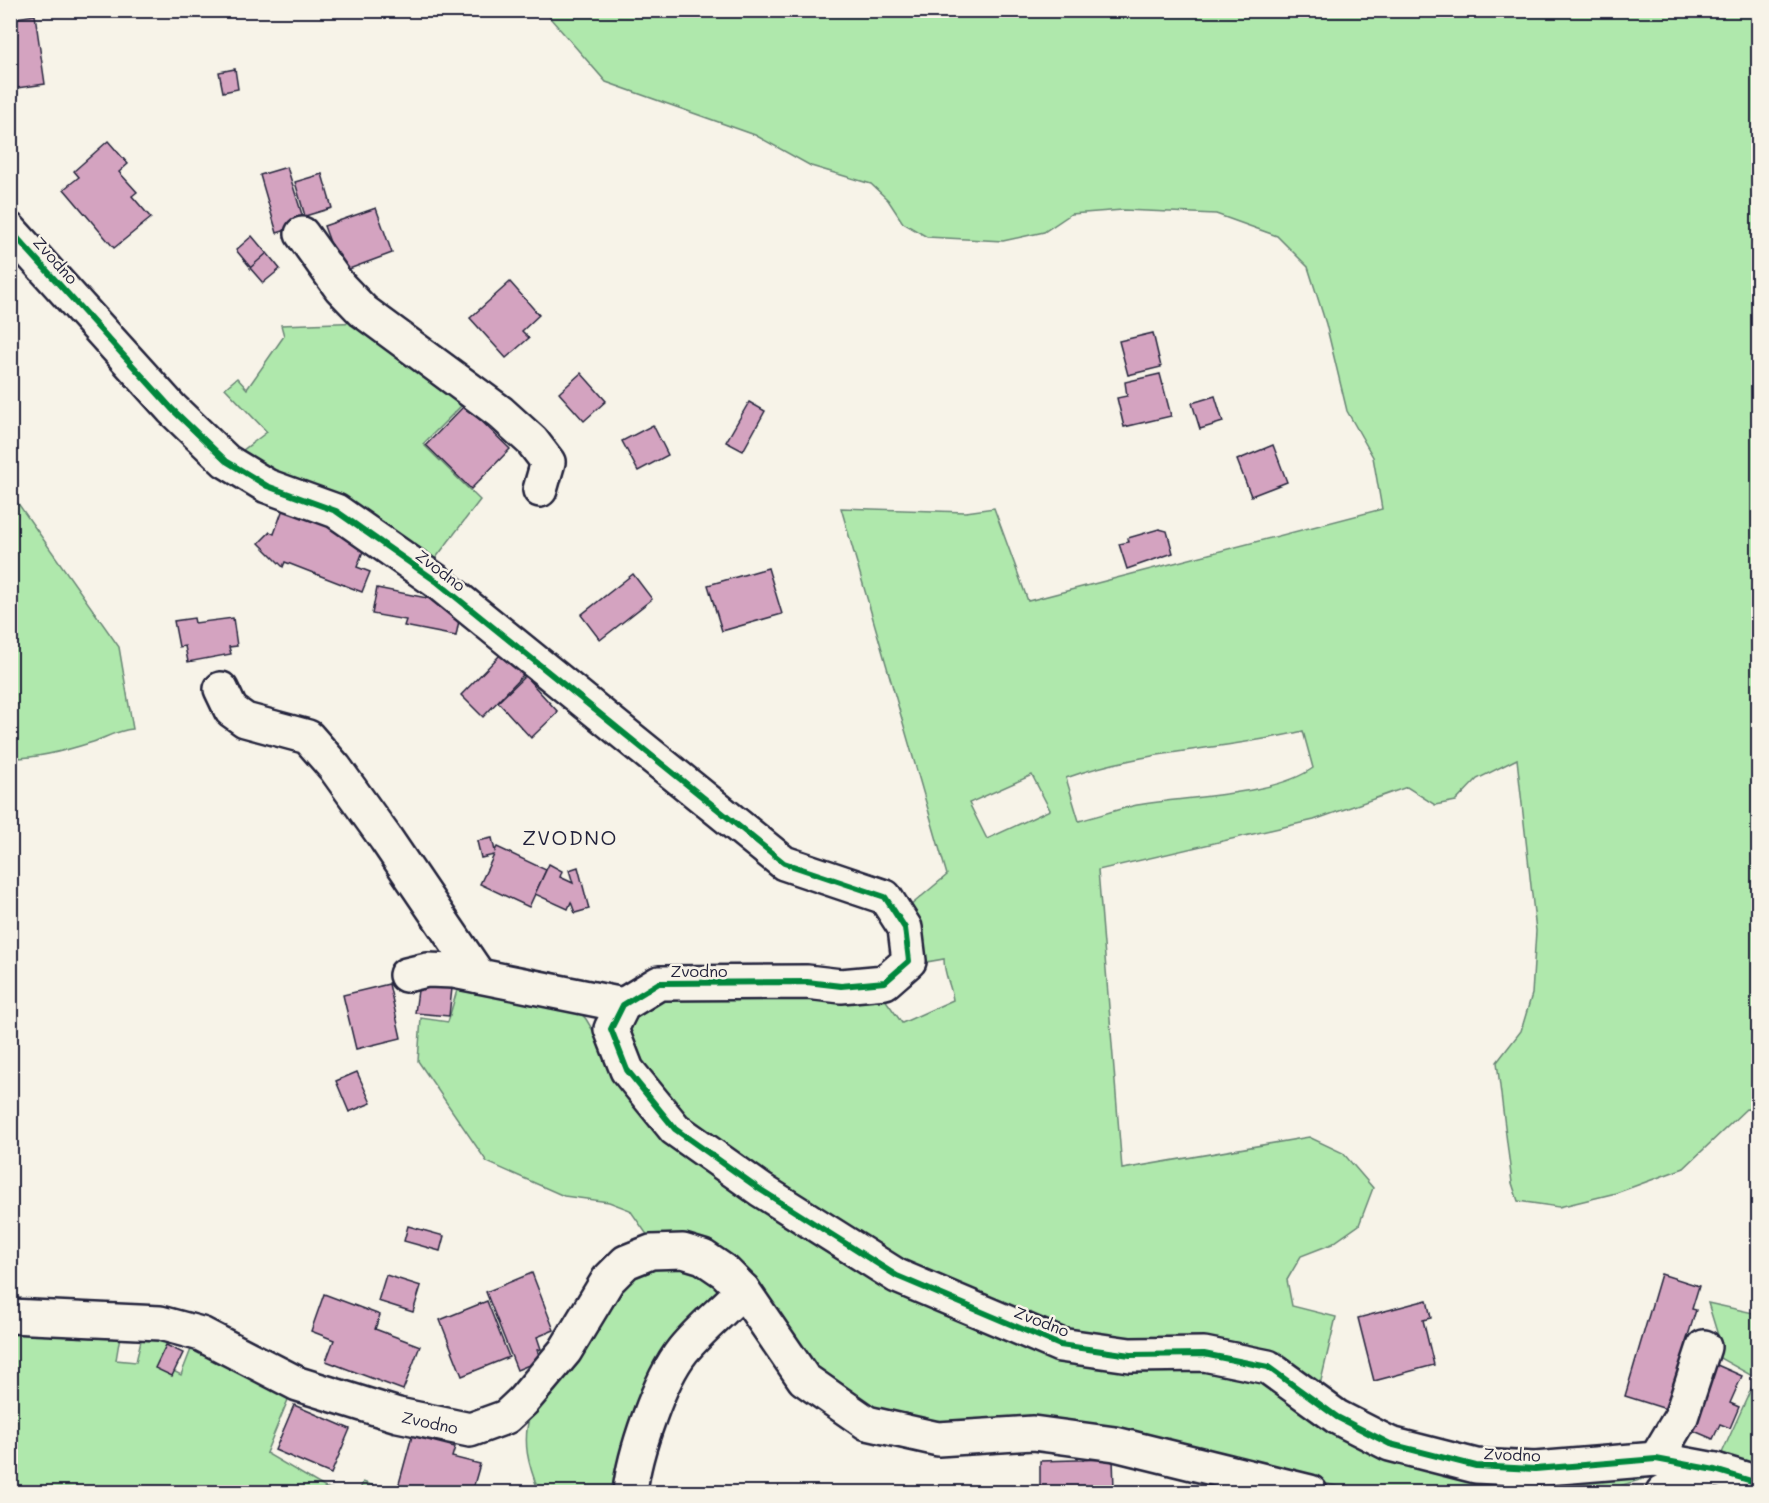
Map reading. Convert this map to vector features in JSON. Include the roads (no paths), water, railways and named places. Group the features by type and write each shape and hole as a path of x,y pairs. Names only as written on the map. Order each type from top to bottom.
{"street":[{"name":"Zvodno","path":"10,230 172,409 226,461 267,486 336,511 436,581 784,863 843,885 885,897 905,928 909,961 885,982 841,986 807,982 659,983 623,1005 611,1029 627,1070 675,1130 761,1190 897,1276 1060,1345 1130,1355 1204,1354 1268,1367 1337,1417 1389,1444 1476,1466 1535,1469 1656,1459 1715,1470 1758,1483"},
{"path":"302,234 340,287 363,312 500,412 532,441 548,462 540,490"},
{"path":"221,689 231,710 245,720 308,737 335,768 380,830 479,976"},
{"path":"406,975 427,970 479,976 623,1005"},
{"name":"Zvodno","path":"10,1316 160,1323 201,1334 298,1384 398,1415 470,1430 506,1417 523,1401 566,1351 608,1280 626,1262 651,1252 683,1251 703,1257 725,1272 743,1290 804,1379 867,1423 938,1439 1033,1433 1115,1444 1311,1492"},
{"path":"630,1492 632,1473 652,1408 682,1350 743,1290"},
{"path":"1656,1459 1681,1418 1704,1347"},
{"path":"1663,1492 1715,1470"}],"district":[{"name":"ZVODNO","path":"570,837"}]}
